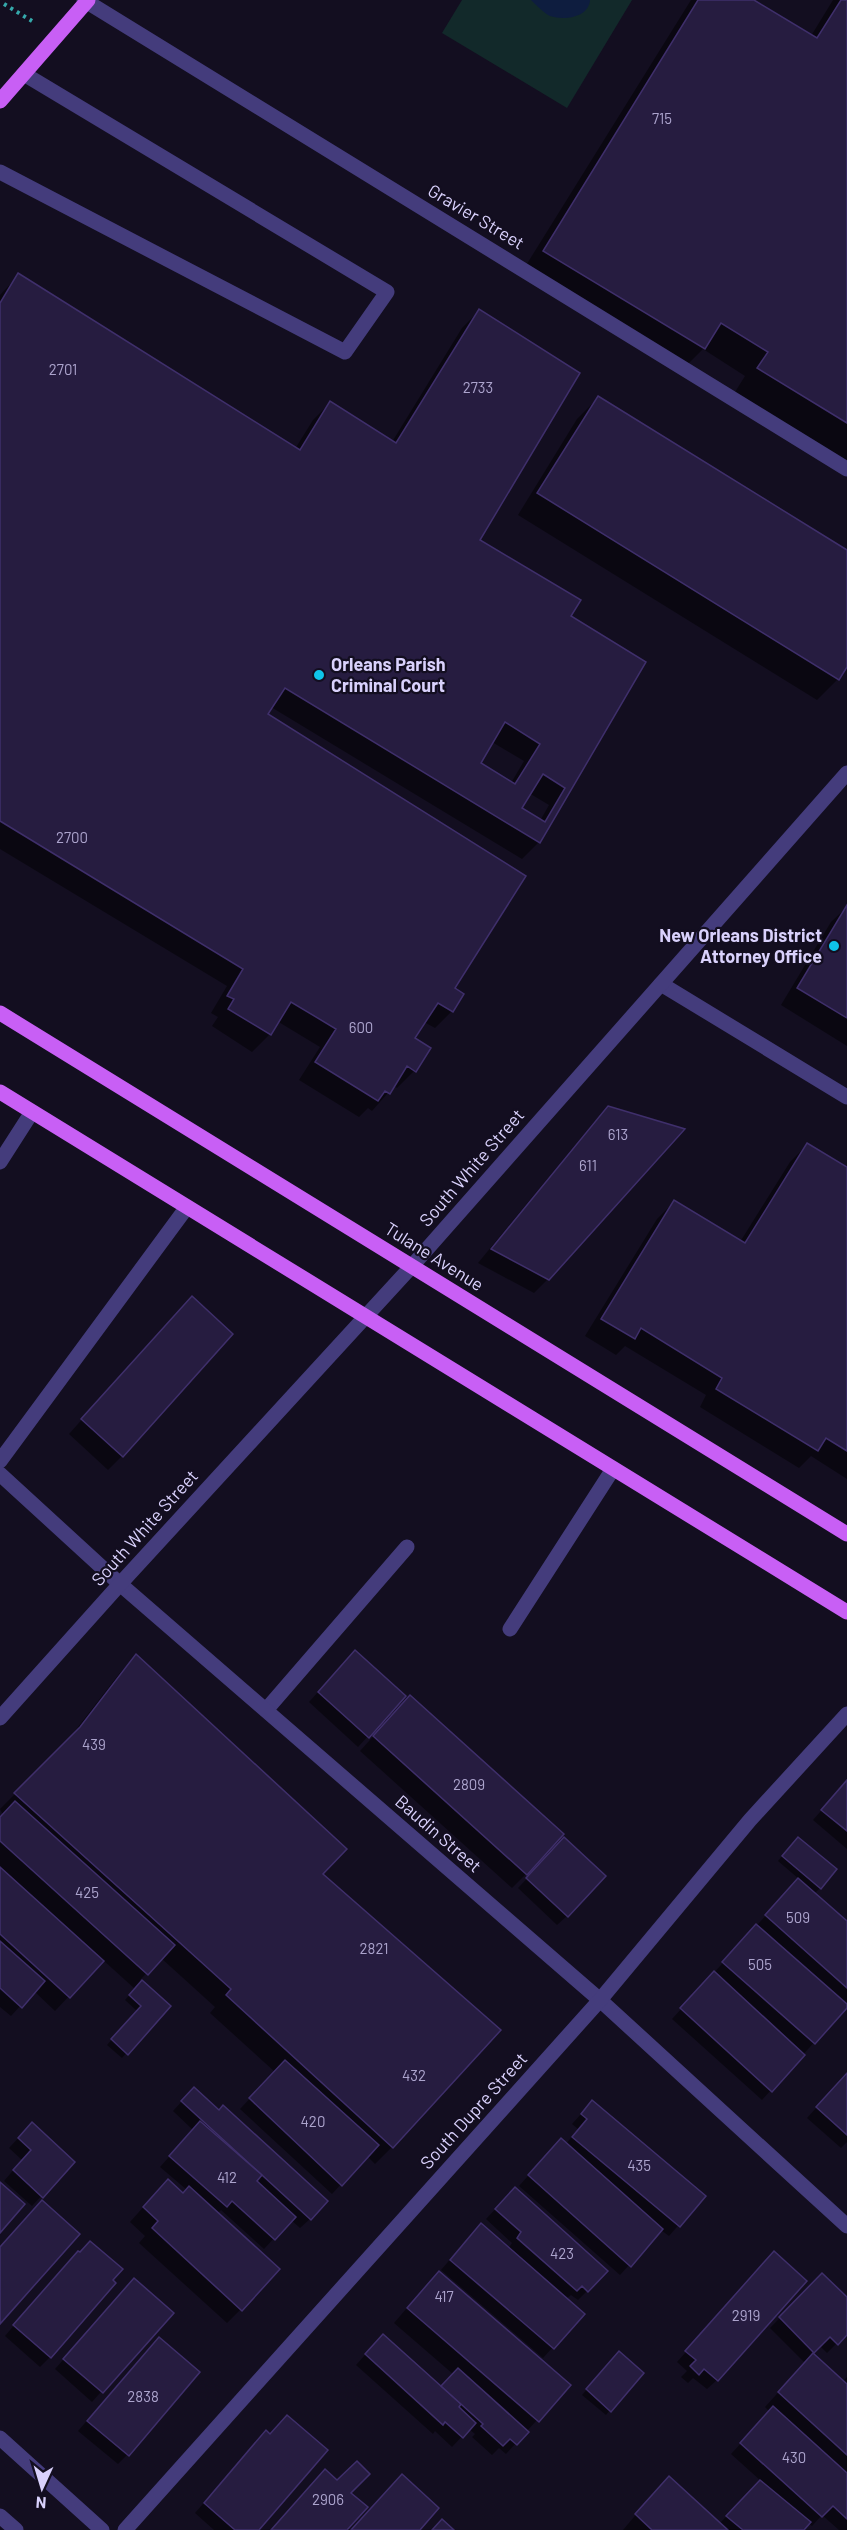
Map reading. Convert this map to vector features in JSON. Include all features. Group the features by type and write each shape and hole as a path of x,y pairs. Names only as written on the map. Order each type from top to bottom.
{"main road":[{"path":"0,101 87,0"},
{"name":"Tulane Avenue","path":"0,1013 847,1534"},
{"path":"0,1092 847,1612"}],"street":[{"name":"Gravier Street","path":"87,0 847,469"},
{"path":"0,172 345,352 387,292 24,74"},
{"name":"South White Street","path":"0,1718 412,1266 847,773"},
{"path":"661,984 847,1096"},
{"path":"0,1162 32,1112"},
{"path":"0,1461 187,1207"},
{"path":"510,1629 613,1468"},
{"name":"Baudin Street","path":"0,1474 120,1584 600,2000 847,2226"},
{"path":"266,1710 407,1547"},
{"name":"South Dupre Street","path":"125,2530 600,2000 750,1820 847,1714"},
{"path":"0,2439 102,2530"},
{"path":"0,2516 16,2530"}],"path":[{"path":"4,4 32,21"}],"green space":[{"path":"462,0 632,0 567,108 442,33"}],"water":[{"path":"531,0 590,0 589,6 581,14 562,18 550,16"}],"building":[{"path":"698,0 754,0 817,38 841,0 847,0 847,423 757,368 768,352 721,323 705,349 543,251"},
{"name":"Orleans Parish Criminal Court","path":"18,273 300,450 330,401 396,443 479,309 580,373 480,540 581,600 571,616 646,662 540,843 285,688 268,714 526,876 455,988 464,994 453,1012 438,1003 415,1038 431,1048 416,1072 407,1066 390,1094 385,1091 378,1101 315,1062 336,1029 291,1002 271,1035 228,1009 234,999 227,996 243,969 0,821 0,303","holes":["505,722 540,744 515,784 481,763","543,774 565,788 545,822 522,808"]},
{"path":"598,396 847,550 847,667 839,680 537,493"},
{"name":"New Orleans District Attorney Office","path":"847,905 847,1018 797,988"},
{"path":"608,1106 685,1129 549,1280 491,1249"},
{"path":"807,1143 847,1167 847,1451 826,1438 818,1451 716,1389 722,1378 641,1328 635,1339 601,1319 674,1200 745,1243"},
{"path":"192,1296 233,1334 123,1457 81,1419"},
{"path":"355,1650 406,1696 369,1738 318,1692"},
{"path":"136,1654 347,1849 323,1874 501,2030 393,2148 226,1995 231,1989 14,1793 80,1727"},
{"path":"410,1695 564,1834 527,1875 373,1736"},
{"path":"847,1780 847,1831 821,1810"},
{"path":"15,1801 175,1945 148,1975 0,1841 0,1817"},
{"path":"564,1837 606,1876 568,1917 526,1878"},
{"path":"798,1837 837,1869 821,1889 782,1856"},
{"path":"0,1867 104,1961 70,1998 0,1934"},
{"path":"798,1878 847,1921 847,1988 765,1915"},
{"path":"756,1924 847,2004 847,2008 815,2044 722,1962"},
{"path":"0,1941 45,1981 22,2008 0,1988"},
{"path":"714,1971 805,2055 772,2092 680,2008"},
{"path":"142,1980 171,2006 128,2055 111,2039 141,2006 129,1995"},
{"path":"285,2060 379,2145 342,2186 249,2098"},
{"path":"847,2073 847,2135 816,2107"},
{"path":"194,2087 219,2110 223,2105 328,2201 311,2220 181,2101"},
{"path":"592,2100 706,2196 680,2227 572,2137 587,2119 581,2114"},
{"path":"200,2121 262,2175 257,2181 296,2217 275,2240 232,2201 227,2207 169,2156"},
{"path":"32,2122 75,2162 43,2198 13,2170 31,2150 18,2138"},
{"path":"561,2138 663,2229 631,2267 528,2175"},
{"path":"168,2179 183,2193 189,2186 280,2269 242,2311 152,2228 158,2221 143,2207"},
{"path":"0,2182 25,2204 0,2233"},
{"path":"515,2187 608,2271 588,2292 582,2286 577,2291 517,2238 521,2232 495,2209"},
{"path":"42,2200 80,2234 0,2324 0,2247"},
{"path":"481,2223 585,2314 554,2349 450,2260"},
{"path":"90,2241 123,2269 113,2280 116,2283 51,2358 13,2325 78,2251 80,2252"},
{"path":"774,2251 807,2281 718,2381 704,2369 699,2375 690,2366 696,2360 685,2351"},
{"path":"439,2271 571,2385 539,2422 407,2308"},
{"path":"822,2273 847,2297 847,2335 838,2345 830,2337 814,2353 779,2317"},
{"path":"134,2278 174,2313 103,2393 63,2359"},
{"path":"383,2334 461,2404 459,2407 476,2423 463,2438 445,2422 443,2425 365,2354"},
{"path":"159,2337 200,2372 129,2456 87,2421"},
{"path":"619,2351 644,2373 611,2412 586,2389"},
{"path":"813,2353 847,2384 847,2455 778,2392"},
{"path":"458,2368 529,2432 517,2445 510,2439 503,2446 481,2426 483,2424 441,2386"},
{"path":"773,2406 847,2473 847,2519 833,2506 822,2517 740,2443"},
{"path":"287,2415 328,2450 259,2530 235,2530 204,2503 266,2430 270,2434"},
{"path":"357,2461 370,2474 351,2493 368,2507 347,2530 271,2530 325,2469 337,2480"},
{"path":"402,2474 439,2508 420,2530 351,2530"},
{"path":"669,2476 728,2530 652,2530 635,2514"},
{"path":"760,2480 811,2522 804,2530 743,2530 726,2516"},
{"path":"442,2519 454,2530 432,2530"}],"place":[{"name":"Orleans Parish Criminal Court","path":"319,675"},
{"name":"New Orleans District Attorney Office","path":"834,946"}]}
